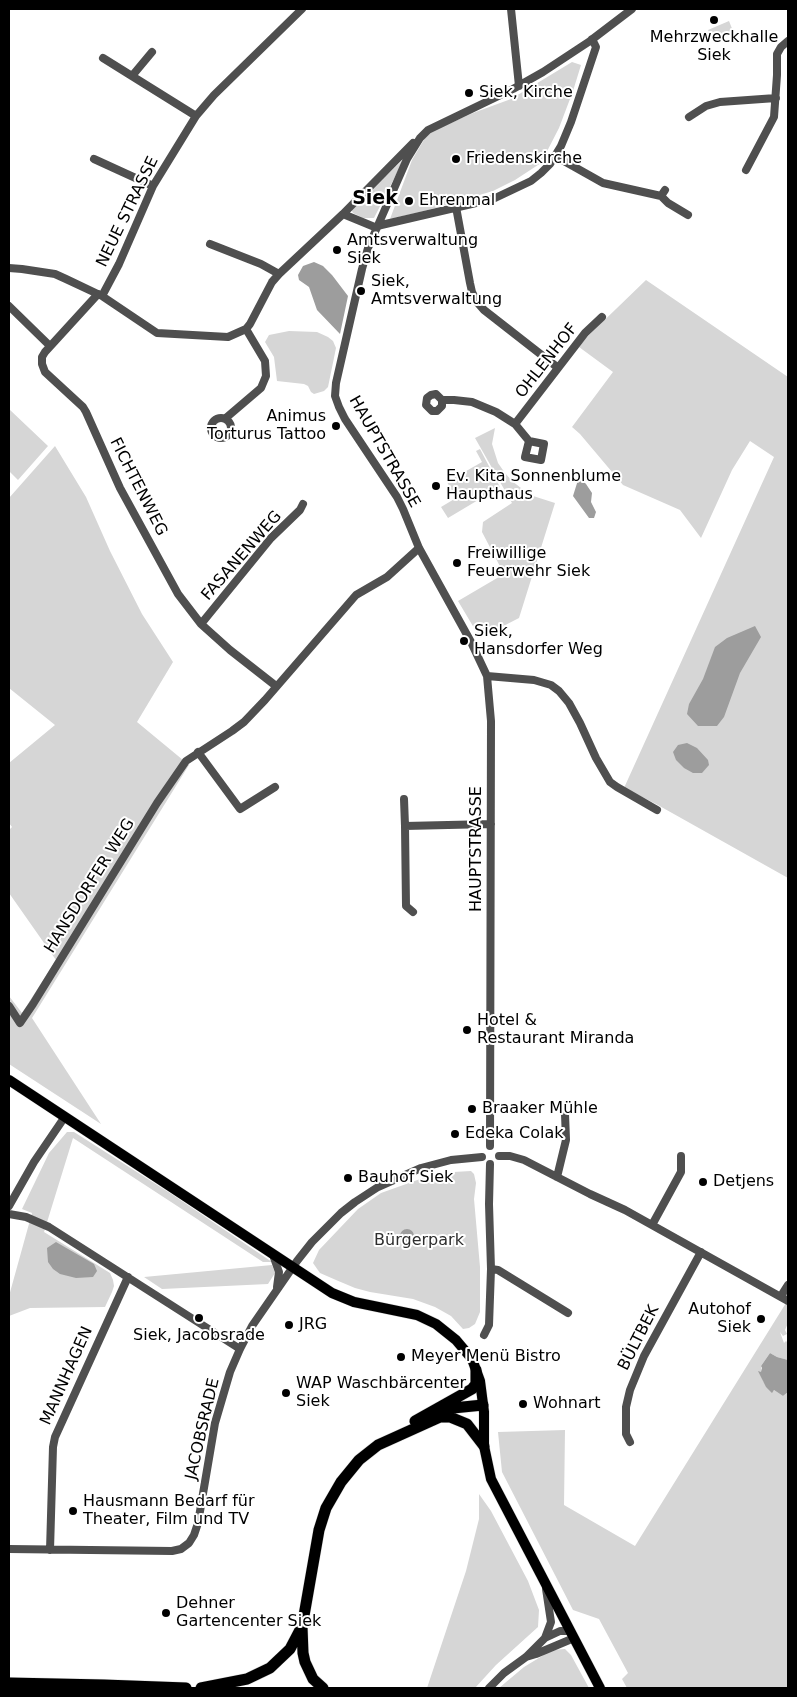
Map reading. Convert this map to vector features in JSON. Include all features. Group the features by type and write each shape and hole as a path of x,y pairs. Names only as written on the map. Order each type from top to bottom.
{"highway":[{"path":"465,1394 476,1384 476,1370"},
{"path":"323,1688 313,1679 305,1662 302,1653 302,1627 316,1542 331,1499 352,1467 397,1430 465,1394 472,1392 483,1400"},
{"path":"403,1433 439,1412 483,1400"},
{"path":"386,1440 440,1417 450,1417 467,1424 484,1446"},
{"path":"200,1688 247,1679 270,1668 290,1648 302,1627"},
{"path":"9,1683 104,1684 186,1688"}],"main road":[{"path":"9,1080 332,1293 347,1300 417,1315 436,1324 465,1349 476,1370 483,1400 484,1446 488,1471 497,1493 600,1688"}],"street":[{"name":"NEUE STRASSE","path":"100,295 119,264 153,186 196,116 214,95 302,9"},
{"path":"511,9 519,86"},
{"name":"HAUPTSTRASSE","path":"490,1146 491,824 490,712 487,676 472,642 418,548 397,497 338,407 336,396 338,372 362,269 377,227 407,159 420,138 428,130 519,86 549,68 632,9"},
{"path":"343,214 377,227 493,199 531,181 550,164 571,122 596,47 592,39"},
{"path":"746,170 774,117 777,54 788,41"},
{"path":"132,76 152,52"},
{"path":"104,58 196,116"},
{"path":"689,117 706,106 720,102 776,98"},
{"path":"9,268 55,274 100,295 157,333 228,337 246,329 272,282 279,274 343,214 415,140"},
{"path":"555,156 603,182 663,193 668,203 688,215"},
{"path":"94,159 153,186"},
{"path":"456,207 470,283 477,302 484,310 557,367"},
{"path":"210,244 261,264 279,274"},
{"name":"FICHTENWEG","path":"100,295 50,346 42,357 45,372 86,412 120,488 178,594 201,624 230,650 276,686"},
{"path":"9,306 50,346"},
{"name":"OHLENHOF","path":"515,424 557,367 602,317"},
{"path":"226,419 261,388 266,376 265,361 246,329"},
{"path":"442,400 463,401 485,406 515,424 529,441"},
{"name":"FASANENWEG","path":"201,624 271,538 300,510 303,504"},
{"name":"HANSDORFER WEG","path":"9,1006 20,1022 157,803 186,761 244,722 356,595 387,577 418,548"},
{"path":"487,676 534,680 551,685 559,691 569,703 610,782 657,810"},
{"path":"198,752 240,809 275,787"},
{"path":"404,799 406,906 412,912"},
{"path":"405,826 491,824"},
{"path":"557,1176 566,1140 565,1114 562,1108"},
{"path":"9,1206 34,1162 64,1118"},
{"path":"490,1164 485,1162 482,1157 484,1148 490,1146 496,1148 499,1156"},
{"path":"499,1156 510,1156 524,1160 625,1210 788,1301"},
{"path":"490,1164 497,1160 499,1156"},
{"path":"652,1225 681,1172 682,1156"},
{"name":"JACOBSRADE","path":"9,1549 172,1551 181,1549 189,1544 198,1523 211,1445 220,1404 230,1372 252,1326 292,1268 312,1242 341,1213 378,1187 421,1168 451,1160 482,1157"},
{"path":"484,1335 489,1325 491,1269 490,1164"},
{"path":"9,1214 26,1217 44,1224 240,1349"},
{"name":"BÜLTBEK","path":"630,1442 626,1434 626,1407 630,1390 644,1356 701,1252"},
{"path":"273,1255 279,1272 277,1289"},
{"path":"491,1269 498,1270 568,1313"},
{"name":"MANNHAGEN","path":"50,1550 53,1447 55,1437 128,1277"},
{"path":"781,1296 788,1285"},
{"path":"545,1584 551,1622 545,1638"},
{"path":"489,1688 504,1673 526,1657 545,1638 560,1631 572,1634"},
{"path":"526,1657 536,1654 572,1634"}],"green space":[{"path":"729,21 733,31 712,40 708,30"},
{"path":"572,62 581,65 559,128 541,163 515,180 493,191 390,219 412,160 428,133 511,99"},
{"path":"404,159 374,218 363,218 353,213 351,209"},
{"path":"646,280 788,377 788,878 624,788 774,457 750,441 732,470 701,538 680,510 623,485 572,427 613,372 579,347"},
{"path":"289,331 317,332 333,341 336,348 328,387 324,391 314,394 304,384 277,381 274,357 265,342 269,335"},
{"path":"9,409 48,446 18,480 9,471"},
{"path":"495,428 492,444 498,463 505,473 530,495 555,503 519,618 480,638 458,601 504,574 482,532 483,522 512,503 475,438"},
{"path":"55,446 86,497 110,551 142,614 173,662 137,722 189,765 32,1018 101,1124 9,1064 9,996 22,1013 56,960 9,893 9,830 12,827 9,823 9,763 55,725 9,688 9,498"},
{"path":"480,449 500,487 448,518 441,507 456,498 447,482 482,462 476,451"},
{"path":"67,1132 74,1132 173,1195 272,1262 263,1262 73,1138 44,1232 110,1273 114,1286 112,1292 105,1307 30,1308 9,1316 9,1296 32,1213 22,1209 49,1153"},
{"name":"Bürgerpark","path":"471,1171 474,1174 476,1183 474,1199 480,1267 480,1312 475,1324 469,1328 463,1329 451,1316 435,1307 413,1299 355,1288 320,1273 313,1263 319,1250 358,1209 381,1193 437,1173"},
{"path":"272,1265 275,1273 268,1284 162,1289 144,1277"},
{"path":"786,1303 788,1305 788,1323 785,1330 787,1334 783,1336 780,1332 784,1343 786,1341 788,1343 788,1360 770,1353 761,1366 763,1381 772,1392 774,1390 783,1396 788,1392 788,1688 627,1688 622,1679 628,1673 599,1619 573,1610 502,1472 498,1432 565,1430 564,1505 635,1546"},
{"path":"479,1494 491,1511 528,1581 539,1610 538,1627 496,1665 475,1688 427,1688 466,1571 479,1519"},
{"path":"565,1649 571,1655 589,1688 499,1688 524,1667 552,1650"}],"shaded area":[{"path":"314,262 323,266 332,275 348,296 340,334 317,310 309,287 299,280 298,275 303,266"},
{"path":"578,480 582,480 592,493 591,502 596,512 594,518 589,518 573,496"},
{"path":"755,626 761,637 740,673 724,717 717,726 698,726 687,714 689,704 703,679 715,647 727,638"},
{"path":"687,743 697,748 708,760 709,765 702,773 693,773 676,760 673,752 678,745"},
{"path":"404,1229 410,1229 414,1236 410,1243 404,1243 400,1239 400,1233"},
{"path":"56,1242 94,1264 97,1271 93,1277 76,1278 60,1274 53,1269 48,1262 47,1248"},
{"path":"770,1353 788,1360 788,1392 783,1396 774,1390 772,1393 766,1387 758,1371 761,1372 761,1366"}],"place":[{"name":"Mehrzweckhalle Siek","path":"714,20"},
{"name":"Siek, Kirche","path":"469,93"},
{"name":"Friedenskirche","path":"456,159"},
{"name":"Ehrenmal","path":"409,201"},
{"name":"Amtsverwaltung Siek","path":"337,250"},
{"name":"Siek, Amtsverwaltung","path":"361,291"},
{"name":"Animus Torturus Tattoo","path":"336,426"},
{"name":"Ev. Kita Sonnenblume Haupthaus","path":"436,486"},
{"name":"Freiwillige Feuerwehr Siek","path":"457,563"},
{"name":"Siek, Hansdorfer Weg","path":"464,641"},
{"name":"Hotel & Restaurant Miranda","path":"467,1030"},
{"name":"Braaker Mühle","path":"472,1109"},
{"name":"Edeka Colak","path":"455,1134"},
{"name":"Bauhof Siek","path":"348,1178"},
{"name":"Detjens","path":"703,1182"},
{"name":"Siek, Jacobsrade","path":"199,1318"},
{"name":"Autohof Siek","path":"761,1319"},
{"name":"JRG","path":"289,1325"},
{"name":"Meyer Menü Bistro","path":"401,1357"},
{"name":"WAP Waschbärcenter Siek","path":"286,1393"},
{"name":"Wohnart","path":"523,1404"},
{"name":"Hausmann Bedarf für Theater, Film und TV","path":"73,1511"},
{"name":"Dehner Gartencenter Siek","path":"166,1613"}],"district":[{"name":"Siek","path":"375,199"}]}
